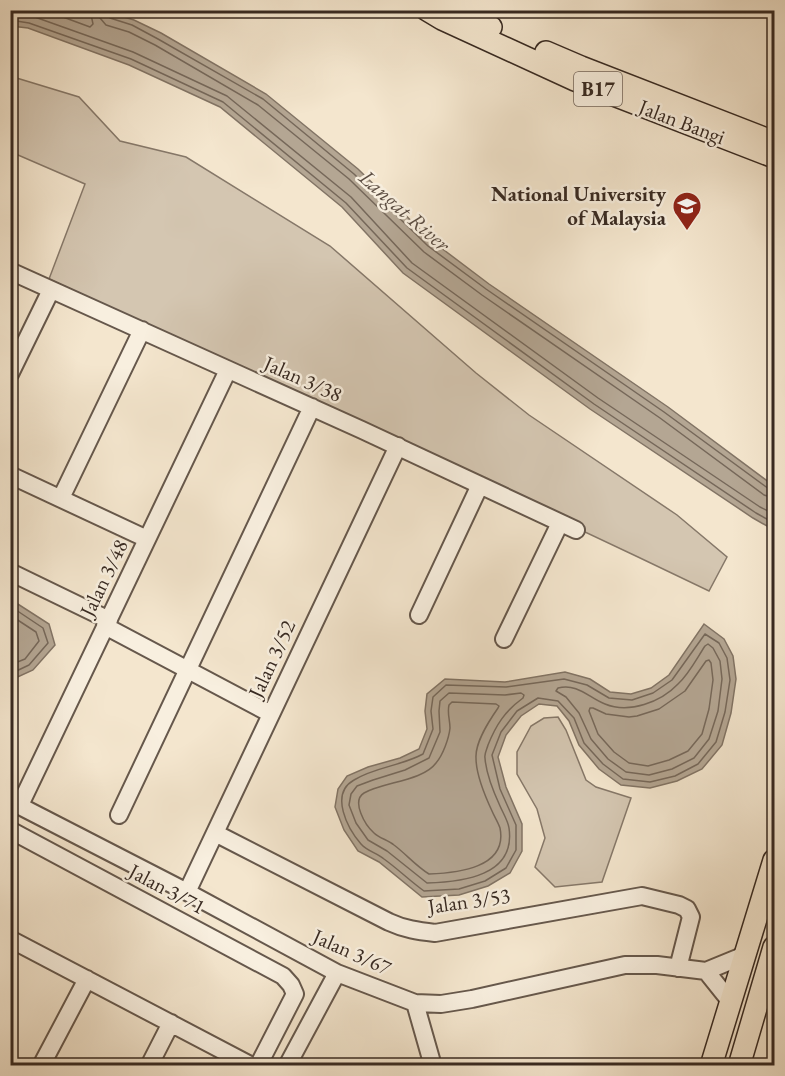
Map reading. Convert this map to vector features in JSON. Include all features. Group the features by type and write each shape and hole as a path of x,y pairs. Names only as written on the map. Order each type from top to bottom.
{"main road":[{"name":"Jalan Bangi","path":"427,10 575,80 774,157"},
{"name":"Jalan Bangi","path":"459,10 502,33 582,67 774,142"},
{"path":"711,1065 774,860"},
{"path":"739,1065 774,947"}],"street":[{"name":"Jalan 3/38","path":"10,272 398,446 576,530"},
{"path":"10,374 51,290"},
{"path":"61,498 142,330"},
{"name":"Jalan 3/48","path":"15,803 107,623 228,370"},
{"path":"119,815 312,407"},
{"name":"Jalan 3/52","path":"187,892 398,446"},
{"path":"10,475 147,539"},
{"path":"419,615 480,485"},
{"path":"504,639 560,523"},
{"path":"10,572 271,714"},
{"name":"Jalan 3/67","path":"15,803 337,973 415,1003 441,1004 472,999 625,965 657,965 706,971"},
{"name":"Jalan 3/71","path":"10,830 283,976 295,994 258,1065"},
{"name":"Jalan 3/53","path":"215,833 389,922 414,931 435,933 642,896 679,905 687,909 691,917 678,968"},
{"path":"10,939 252,1065"},
{"path":"730,1001 706,971 745,955"},
{"path":"287,1065 337,973"},
{"path":"41,1065 87,979"},
{"path":"415,1003 433,1065"},
{"path":"148,1065 171,1023"}],"shaded area":[{"path":"10,76 79,97 120,141 186,157 330,246 476,373 529,415 677,515 727,557 709,591 49,279 85,184 11,152"},
{"path":"558,717 566,730 586,780 596,787 631,798 602,882 555,887 535,867 545,838 537,809 517,774 517,752 531,726 544,718"}],"water":[{"path":"11,10 104,11 134,20 161,33 266,94 358,169 432,241 489,284 668,407 774,486 774,530 590,409 403,273 342,207 220,107 129,65 28,28 11,26"},
{"path":"10,599 49,624 55,645 33,670 11,680"},
{"path":"704,624 724,639 733,656 736,679 731,713 722,745 702,769 677,781 650,788 621,785 599,769 579,745 569,721 557,706 539,704 521,716 506,735 498,757 506,787 522,824 522,851 510,873 488,886 459,895 422,897 379,862 358,851 344,830 335,807 338,789 347,776 419,749 427,729 425,711 427,694 445,679 505,682 565,672 590,679 610,692 631,694 651,688 669,675"}],"place":[{"name":"National University of Malaysia","path":"687,232"}],"water label":[{"name":"Langat River","path":"405,210"}]}
